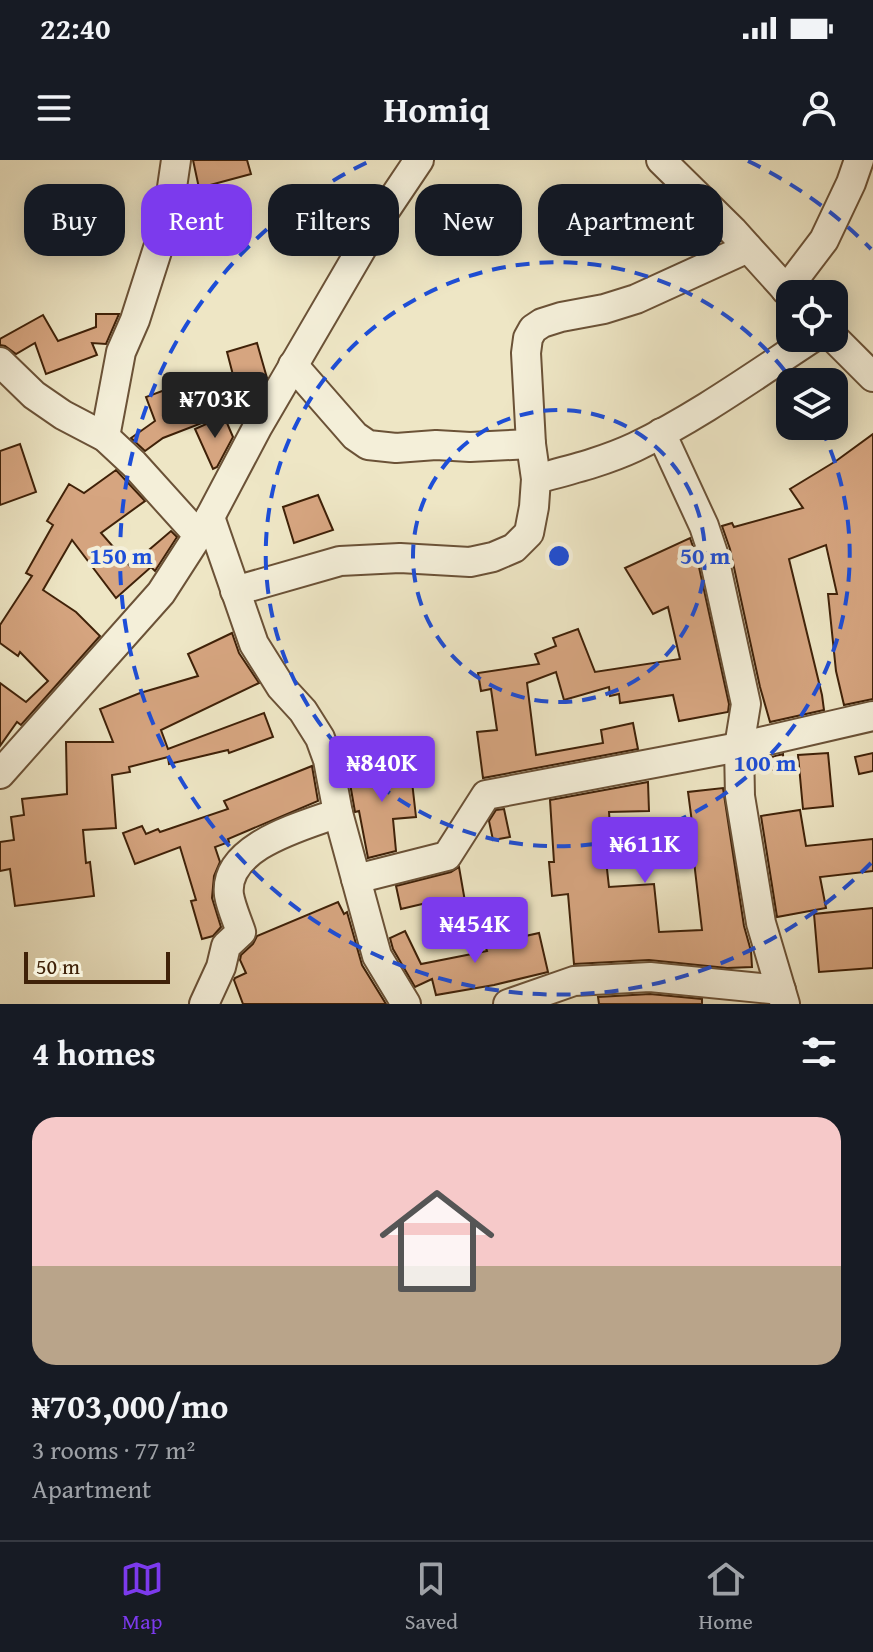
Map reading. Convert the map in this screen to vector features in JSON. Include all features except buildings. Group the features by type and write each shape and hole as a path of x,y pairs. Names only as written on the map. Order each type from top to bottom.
{"street":[{"path":"105,437 121,352 135,320 162,233 176,160"},
{"path":"0,774 161,593 204,526 376,224 419,160"},
{"path":"661,160 777,280"},
{"path":"796,280 824,240 859,160"},
{"path":"235,591 340,561 400,558 470,562 514,548 529,533 534,507 536,479 526,353 533,329 552,320 636,299 748,248"},
{"path":"536,479 587,466 633,448 680,424 791,352"},
{"path":"848,352 873,377"},
{"path":"0,362 34,395 63,415 105,437 204,526 235,591 254,644 281,687 303,711 320,738 377,956 406,1004"},
{"path":"293,365 355,436 368,445 396,448 531,444"},
{"path":"0,397 34,395"},
{"path":"508,1004 574,981 650,977 783,997 761,923 740,796 739,747 746,704 713,553 661,433"},
{"path":"356,879 447,856 486,795 739,747 873,716"},
{"path":"204,1004 221,967 226,946 241,932 229,894 231,878 248,852 268,839 338,813"}]}
